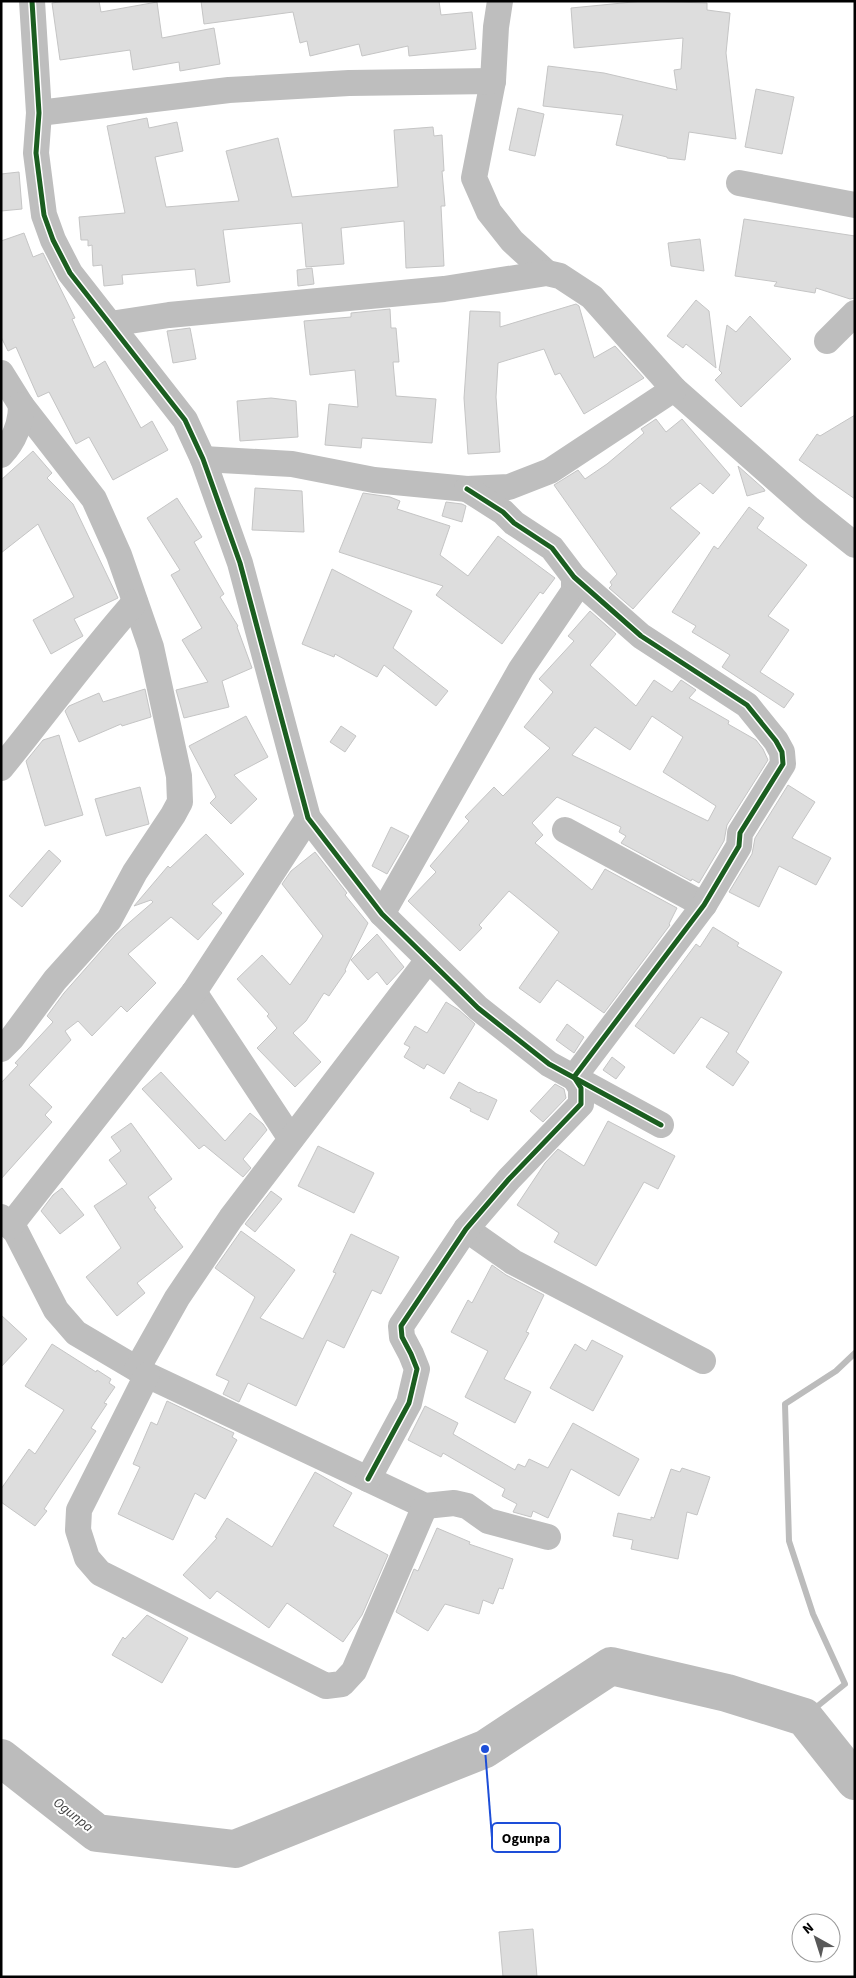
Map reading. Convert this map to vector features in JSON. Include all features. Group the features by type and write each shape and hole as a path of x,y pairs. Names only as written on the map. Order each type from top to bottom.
{"street":[{"path":"32,1 39,113 36,153 44,214 54,240 70,272 184,420 203,459 240,563 308,818 382,914 478,1008 549,1064 661,1125"},
{"path":"500,1 496,27 493,81 474,178 489,212 512,240 547,273"},
{"path":"39,113 229,90 349,83 493,81"},
{"path":"740,183 855,205"},
{"path":"110,324 169,315 444,289 547,273 560,276 592,297 674,389 855,545"},
{"path":"827,341 855,313"},
{"path":"1,373 21,405 94,498 119,555 151,647 179,776 180,802 173,816 135,872 109,920 55,980 12,1038 1,1049"},
{"path":"203,459 292,464 374,480 467,489 509,487 550,471 674,389"},
{"path":"1,456 9,446 21,421 21,405"},
{"path":"503,512 509,487"},
{"path":"467,489 503,512 514,523 552,548 574,576 640,636 747,705 776,741 782,752 783,764 740,833 738,846 704,905 574,1077"},
{"path":"382,914 521,669 574,591 574,576"},
{"path":"1,768 52,706 105,635 135,602"},
{"path":"308,818 194,992 6,1221 16,1232 56,1310 76,1333 142,1372 424,1506 454,1502 467,1506 488,1521 548,1537"},
{"path":"565,830 704,905"},
{"path":"424,1506 354,1671 342,1684 326,1686 100,1573 87,1558 78,1530 79,1510 177,1298 230,1218 428,960"},
{"path":"194,992 291,1138"},
{"path":"368,1479 409,1403 417,1369 402,1338 401,1326 466,1229 509,1179 581,1104 582,1088 574,1077"},
{"path":"466,1229 513,1262 703,1361"}],"building":[{"path":"99,1 101,12 157,2 162,38 214,28 220,64 180,71 179,62 133,70 130,50 60,60 52,3"},
{"path":"201,1 439,1 441,15 472,12 476,49 409,56 408,46 362,56 359,44 310,56 307,41 300,43 293,12 204,24"},
{"path":"643,1 707,3 707,10 730,13 726,53 736,139 689,132 685,160 667,158 616,145 623,115 543,106 548,66 604,73 677,90 674,70 681,69 683,38 574,48 571,8"},
{"path":"756,89 794,97 782,154 745,147"},
{"path":"518,108 544,114 535,156 509,150"},
{"path":"147,118 149,128 177,122 183,151 155,157 166,207 239,201 226,151 278,138 292,197 398,187 394,130 433,127 434,136 442,135 444,171 442,171 445,206 441,206 444,266 406,268 404,221 341,228 344,264 306,267 302,223 223,230 230,282 197,286 195,269 122,275 123,284 104,286 102,265 93,266 92,245 88,246 88,240 81,240 79,217 125,213 107,126"},
{"path":"19,172 22,209 1,211 1,174"},
{"path":"744,219 855,236 855,298 850,299 816,288 815,293 774,286 777,282 735,276"},
{"path":"24,233 33,257 43,253 75,318 72,319 94,368 105,361 141,428 152,421 168,450 113,480 89,437 76,444 49,392 38,397 16,347 8,351 1,337 1,241"},
{"path":"700,239 704,271 671,266 668,243"},
{"path":"312,268 314,284 298,286 297,270"},
{"path":"696,300 709,311 716,368 686,344 683,348 667,336"},
{"path":"576,304 579,306 594,358 615,346 644,378 584,414 560,373 555,375 544,349 498,363 496,397 500,452 468,454 464,398 470,311 500,312 500,327"},
{"path":"390,309 391,328 396,328 399,362 393,362 396,396 436,399 432,443 362,438 361,448 325,445 329,404 358,407 355,370 310,375 304,321 351,317 351,313"},
{"path":"750,316 791,359 741,407 715,380 722,373 719,370 727,325 736,332"},
{"path":"190,328 196,359 173,363 167,331"},
{"path":"271,398 296,401 298,437 240,441 237,401"},
{"path":"855,415 855,499 799,460 817,434 820,436"},
{"path":"656,419 666,432 682,419 730,475 713,494 700,483 670,508 700,533 633,609 609,588 612,585 610,582 617,574 554,485 578,470 585,479 607,464 644,433 641,429"},
{"path":"33,451 52,473 47,478 73,504 118,598 74,619 83,636 51,654 33,620 74,597 38,524 1,553 1,480"},
{"path":"738,466 764,489 765,491 747,496"},
{"path":"255,488 302,491 304,532 252,530"},
{"path":"363,493 390,497 400,501 397,509 450,526 440,555 468,576 498,536 555,578 543,594 540,592 502,644 436,595 443,586 339,552"},
{"path":"177,498 202,537 194,542 224,594 220,597 238,626 252,668 222,681 229,707 184,718 176,690 208,682 182,640 202,628 171,575 180,570 147,518"},
{"path":"446,502 466,506 462,522 442,516"},
{"path":"749,507 764,518 757,528 807,565 768,616 789,630 760,672 794,694 784,708 722,667 730,655 692,632 696,626 672,612 714,546 718,549"},
{"path":"332,569 412,611 393,648 448,691 436,706 384,665 377,677 335,654 334,657 302,644"},
{"path":"590,611 616,634 590,665 636,706 654,680 672,692 681,680 696,690 689,698 729,721 728,724 756,740 768,760 727,825 724,841 699,883 692,879 691,881 621,843 626,836 619,832 621,827 557,797 532,823 543,835 535,843 592,890 605,869 677,908 670,925 604,1013 557,980 540,1003 519,988 559,932 509,891 479,925 482,928 460,951 408,901 436,872 430,866 469,821 465,817 494,787 503,796 550,748 524,727 553,692 539,679 574,641 568,636","holes":["652,716 683,737 663,772 716,806 708,821 572,755 595,727 630,750"]},
{"path":"145,689 151,717 122,726 121,724 79,742 65,711 69,706 99,693 103,702"},
{"path":"246,716 268,757 234,775 257,799 231,824 210,803 216,797 189,746"},
{"path":"341,726 356,736 345,752 330,742"},
{"path":"59,735 83,815 45,826 26,761 43,740"},
{"path":"788,785 815,802 792,838 831,858 816,885 779,866 759,907 729,892 752,854 755,838"},
{"path":"140,787 149,824 106,836 95,799"},
{"path":"391,827 409,836 387,874 372,866"},
{"path":"206,834 244,874 212,904 222,913 198,940 171,917 128,954 156,983 127,1012 121,1006 92,1036 78,1021 65,1031 71,1040 29,1085 52,1107 45,1115 52,1122 1,1179 1,1083 18,1065 15,1063 53,1022 47,1016 64,993 116,934 153,902 151,900 134,906 168,866 170,868"},
{"path":"49,850 61,861 22,907 9,896"},
{"path":"315,852 347,893 345,895 368,923 346,971 329,996 324,993 306,1021 293,1033 321,1062 295,1087 257,1048 277,1028 267,1016 269,1014 237,979 262,955 290,985 323,936 282,884 291,871"},
{"path":"713,927 739,943 737,946 782,972 736,1052 749,1062 733,1086 706,1067 729,1033 701,1017 674,1054 635,1026 696,944 700,947"},
{"path":"377,934 404,967 387,985 377,972 368,980 351,960"},
{"path":"446,1002 475,1024 444,1074 427,1064 424,1069 404,1057 410,1047 404,1044 415,1026 427,1033"},
{"path":"567,1024 584,1037 574,1053 556,1040"},
{"path":"612,1057 625,1067 616,1079 603,1070"},
{"path":"161,1072 225,1141 250,1113 263,1124 267,1130 243,1159 251,1168 243,1177 204,1145 199,1149 142,1089"},
{"path":"459,1082 497,1100 488,1120 450,1098"},
{"path":"555,1084 564,1089 566,1098 543,1122 530,1111"},
{"path":"608,1121 675,1156 658,1189 644,1182 596,1266 554,1242 559,1233 517,1205 545,1163 558,1149 584,1166"},
{"path":"131,1123 172,1179 148,1197 156,1208 154,1209 183,1247 137,1283 145,1293 117,1316 86,1277 121,1248 94,1206 127,1184 109,1160 121,1151 111,1137"},
{"path":"318,1146 374,1173 354,1213 298,1186"},
{"path":"62,1188 84,1215 60,1234 41,1211 53,1195"},
{"path":"271,1191 282,1199 255,1232 245,1224"},
{"path":"241,1231 295,1270 260,1318 303,1339 336,1273 333,1272 351,1234 399,1257 381,1294 372,1290 344,1348 327,1340 296,1406 248,1383 239,1402 223,1394 229,1381 216,1375 255,1297 215,1268"},
{"path":"492,1265 506,1275 544,1295 526,1332 529,1333 504,1379 531,1392 515,1423 465,1397 488,1351 451,1332 468,1300 472,1303"},
{"path":"1,1315 27,1339 1,1367"},
{"path":"592,1340 623,1356 593,1411 550,1388 575,1344 586,1351"},
{"path":"52,1344 96,1372 97,1370 111,1379 109,1383 115,1387 104,1403 107,1404 91,1428 96,1431 44,1509 47,1511 35,1526 1,1502 1,1489 29,1449 35,1454 64,1410 25,1386"},
{"path":"167,1401 234,1433 232,1437 237,1440 205,1499 195,1493 173,1540 118,1514 140,1467 133,1464 151,1422 157,1425"},
{"path":"425,1406 458,1423 453,1434 515,1470 518,1464 525,1467 529,1459 548,1468 573,1423 639,1459 619,1496 571,1469 548,1518 533,1511 531,1517 513,1512 517,1504 502,1496 505,1489 443,1453 441,1457 408,1440"},
{"path":"682,1468 710,1477 697,1515 687,1512 678,1559 631,1549 633,1540 613,1536 618,1513 651,1520 651,1517 654,1518 671,1469 680,1472"},
{"path":"315,1472 352,1493 333,1526 388,1555 362,1615 343,1642 287,1603 269,1628 217,1591 210,1599 183,1575 217,1538 215,1537 227,1518 272,1547"},
{"path":"437,1528 470,1542 469,1544 513,1559 503,1589 499,1588 493,1604 483,1600 479,1614 445,1604 428,1631 396,1612 414,1569 418,1571"},
{"path":"147,1615 188,1638 162,1683 112,1655 123,1637 125,1639"},
{"path":"533,1929 537,1977 503,1977 499,1932"}],"waterway":[{"path":"804,1717 845,1684 813,1614 789,1541 785,1404 836,1371 855,1353"},
{"name":"Ogunpa","path":"1,1758 97,1833 235,1849 485,1749 611,1666 727,1693 804,1717 855,1781"}],"cycle path":[{"path":"32,1 39,113 36,153 44,215 53,240 70,273 185,420 203,459 240,563 308,818 382,914 478,1008 549,1064 661,1125"},
{"path":"368,1479 409,1403 417,1369 402,1337 401,1326 466,1229 509,1179 581,1104 581,1088 574,1077 704,905 739,846 740,833 783,764 782,752 776,741 747,705 641,636 574,577 552,548 514,523 503,512 467,489"}],"place":[{"name":"Ogunpa","path":"485,1749"}]}
